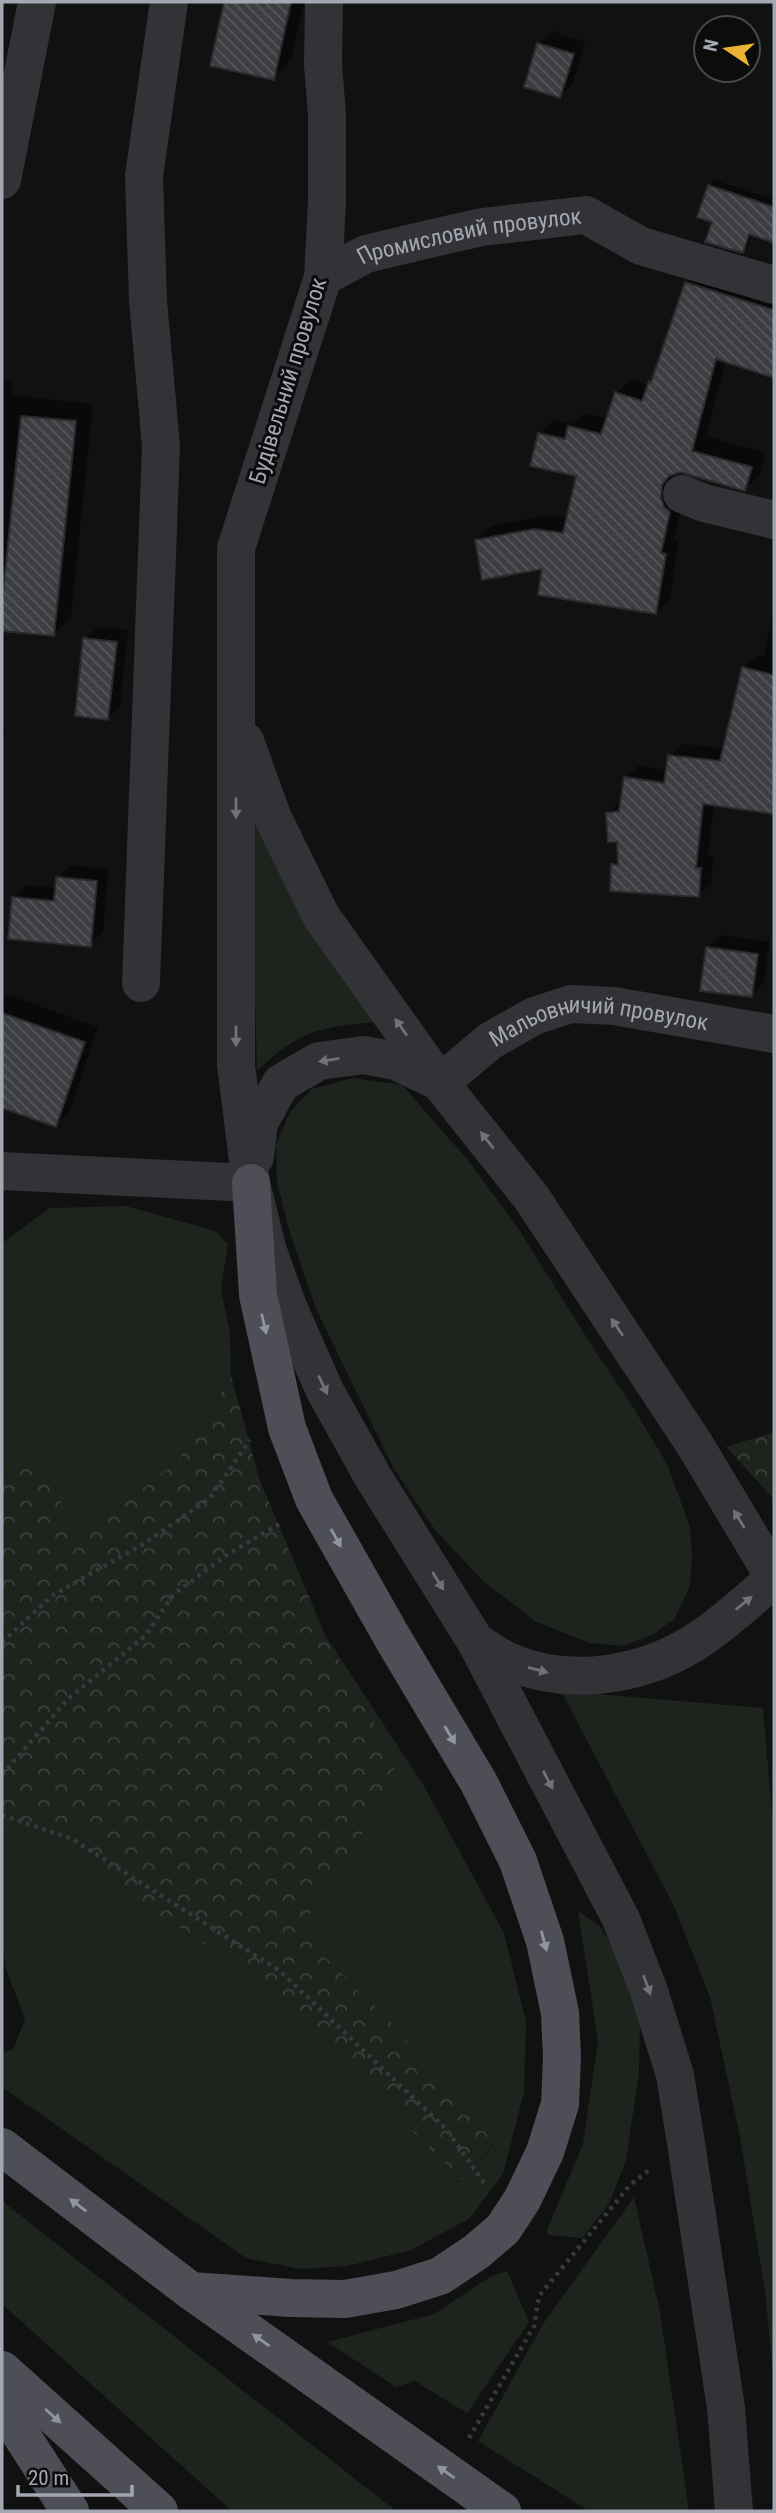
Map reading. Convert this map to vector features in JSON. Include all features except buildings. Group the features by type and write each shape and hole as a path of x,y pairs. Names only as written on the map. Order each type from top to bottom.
{"main road":[{"path":"191,2291 345,2299 396,2290 440,2276 503,2229 522,2200 545,2152 559,2104 562,2057 559,2013 545,1941 518,1861 479,1783 314,1499 287,1428 258,1295 251,1183"},
{"path":"2,2147 191,2291 502,2511"},
{"path":"2,2370 159,2511"},
{"path":"2,2405 70,2511"}],"street":[{"path":"2,180 37,2"},
{"path":"141,983 160,446 148,301 144,176 169,2"},
{"name":"Будівельний провулок","path":"251,1183 236,1065 236,548 323,277 327,202 324,2"},
{"name":"Промисловий провулок","path":"323,277 366,254 429,239 482,227 586,215 641,246 774,285"},
{"path":"682,494 704,503 774,520"},
{"path":"236,716 272,816 321,916 440,1083 531,1197 695,1445 774,1578 703,1637 650,1665 600,1676 546,1673 508,1661 476,1642"},
{"name":"Мальовничий провулок","path":"440,1083 490,1041 534,1016 571,1004 614,1006 774,1034"},
{"path":"440,1083 396,1061 364,1055 319,1060 281,1083 259,1123 251,1183 267,1248 288,1307 325,1391 373,1477 476,1642 621,1919 649,1991 675,2075 726,2407 734,2511"},
{"path":"2,1171 251,1183"}],"path":[{"path":"2,1642 53,1595 145,1543 210,1498 252,1438"},
{"path":"2,1775 68,1699 145,1636 173,1595 228,1554 290,1517"},
{"path":"2,1815 72,1839 280,1971 447,2130 487,2187"},
{"path":"468,2438 534,2326 539,2296 630,2185 686,2143"}],"green space":[{"path":"251,825 263,828 375,1022 338,1026 310,1033 285,1047 257,1071"},
{"path":"353,1078 402,1085 467,1159 516,1225 667,1464 690,1527 690,1586 675,1618 652,1635 624,1646 589,1643 535,1621 482,1580 435,1530 394,1469 316,1309 290,1233 277,1182 276,1144 290,1112 312,1089"},
{"path":"126,1206 215,1231 228,1244 221,1289 230,1332 231,1376 178,1460 81,1540 52,1484 22,1464 2,1480 2,1243 50,1208"},
{"path":"231,1376 259,1478 325,1635 397,1764 358,1843 310,1898 311,1944 384,2014 494,2143 462,2180 255,1976 103,1880 78,1821 2,1833 2,1480 22,1464 52,1484 81,1539 178,1460"},
{"path":"774,1432 774,1499 726,1447"},
{"path":"325,1635 424,1786 504,1933 526,2022 524,2092 503,2174 470,2218 411,2250 347,2266 300,2269 246,2258 2,2087 2,2054 14,2048 25,2019 7,1972 2,1945 2,1833 78,1821 103,1880 255,1976 463,2179 494,2144 384,2014 311,1944 309,1898 358,1843 397,1764"},
{"path":"561,1691 763,1708 774,1837 774,2382 765,2291 740,2137 710,1997 674,1906"},
{"path":"578,1911 599,1925 628,1972 640,2018 639,2073 626,2160 609,2204 582,2238 549,2235 547,2230 583,2144 598,2041"},
{"path":"634,2197 660,2312 689,2511 589,2511 478,2441 543,2324"},
{"path":"2,2201 396,2511 232,2511 2,2304"},
{"path":"507,2271 529,2322 467,2413 415,2381 396,2387 327,2342 434,2314 490,2277"}]}
